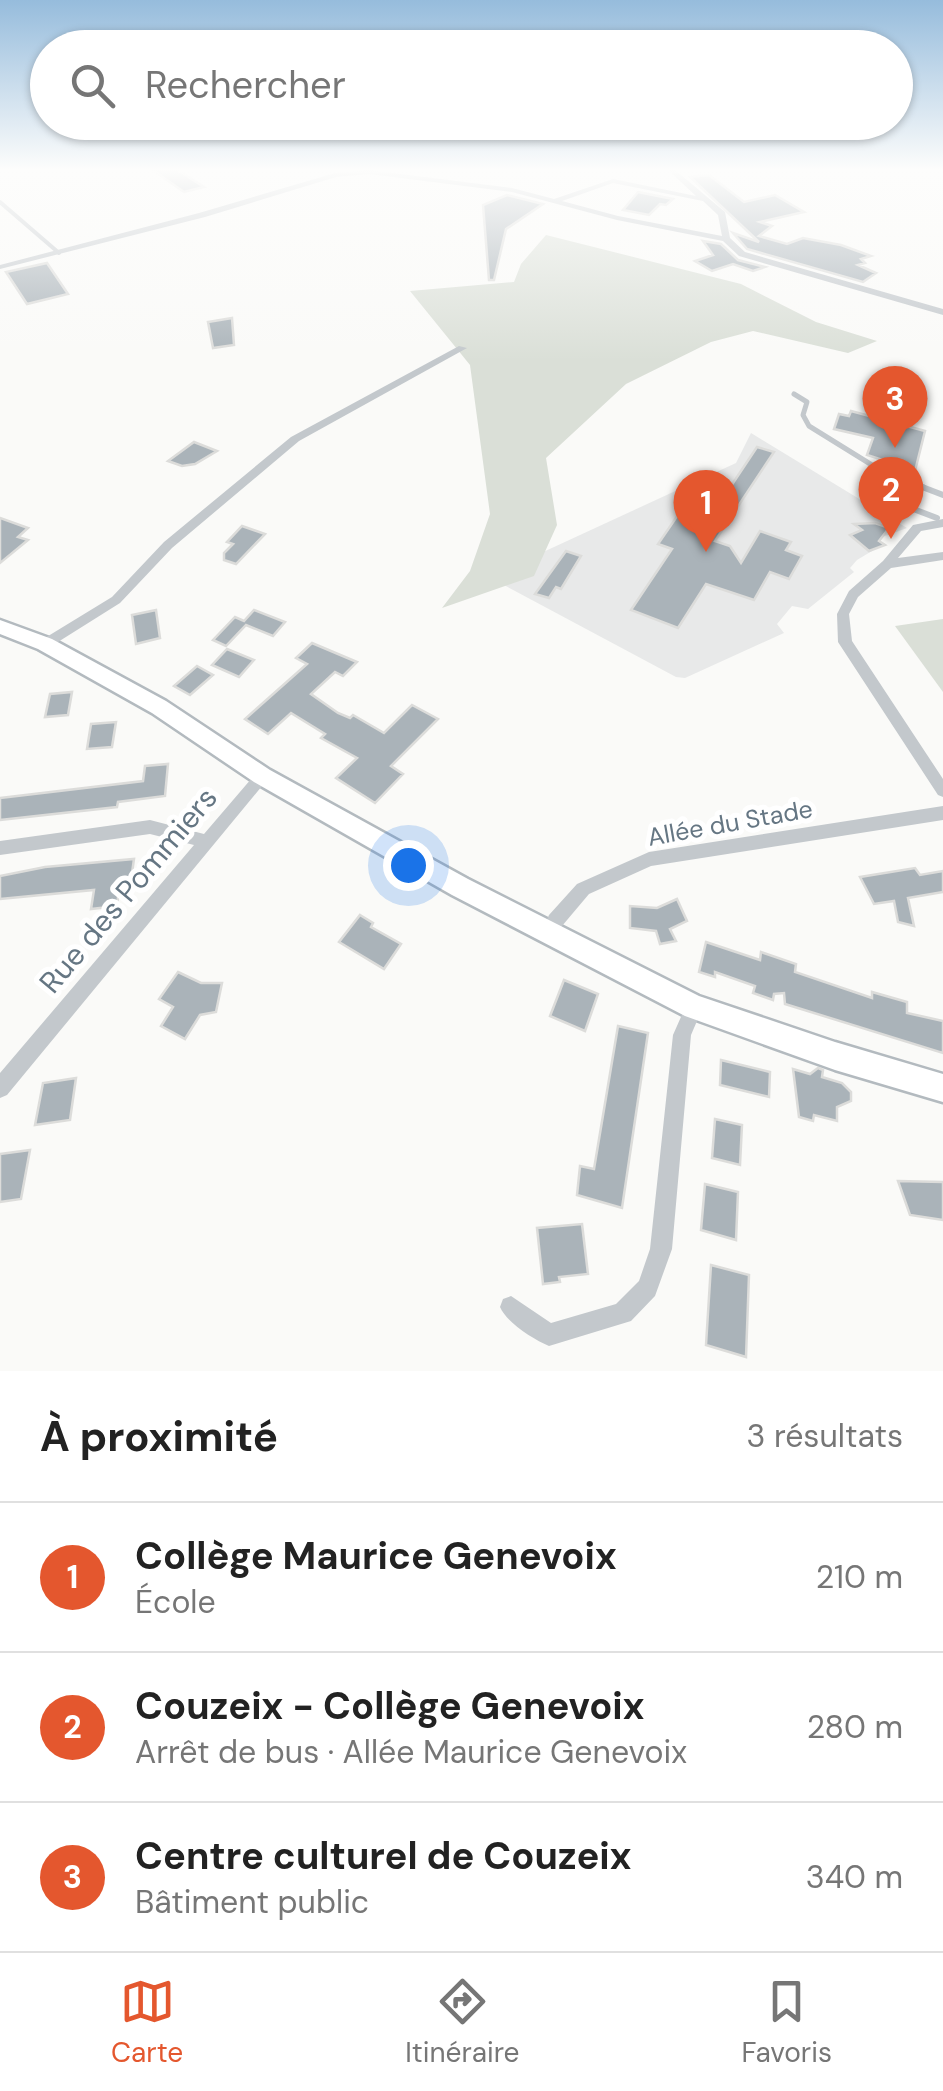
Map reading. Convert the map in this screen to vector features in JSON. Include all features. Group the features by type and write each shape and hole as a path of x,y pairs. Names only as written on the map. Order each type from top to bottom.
{"street":[{"path":"0,267 130,233"},
{"path":"699,233 726,238 742,254 768,265 943,312"},
{"path":"725,233 726,238"},
{"path":"44,644 116,600 168,546 296,439 462,348"},
{"path":"939,522 917,528 887,564 853,594 843,614 845,642 943,792"},
{"path":"887,564 943,556"},
{"path":"2,630 44,644 159,708 262,776 460,887 694,1007 943,1088"},
{"name":"Rue des Pommiers","path":"0,1088 262,776"},
{"name":"Allée du Stade","path":"551,931 583,889 648,860 943,813"},
{"path":"0,848 150,826 204,841"},
{"path":"511,1306 549,1335 624,1313 647,1288 661,1249 682,1035 694,1007"}],"lane":[{"path":"36,233 59,253"},
{"path":"794,394 807,402 803,415 809,426 880,470 943,495"},
{"path":"880,470 866,490 939,522"}],"shaded area":[{"path":"546,235 741,284 816,322 877,341 848,353 753,331 711,342 626,384 546,458 557,525 534,576 442,608 470,571 490,514 470,365 410,291 514,282 521,264"},
{"path":"751,433 907,528 877,539 882,545 857,560 850,568 854,572 808,609 792,606 777,624 784,633 685,678 676,677 489,577 736,463"},
{"path":"943,619 943,692 895,626"}],"building":[{"path":"485,233 505,233 494,280 489,280"},
{"path":"733,233 759,242 749,233 763,233 759,236 787,244 803,238 841,245 871,256 861,259 865,263 858,265 876,273 863,282 747,249"},
{"path":"703,241 721,244 738,260 765,267 753,271 733,264 712,271 695,261 713,255"},
{"path":"47,263 68,294 27,304 6,272"},
{"path":"232,318 234,345 213,348 208,322"},
{"path":"851,411 925,431 915,471 867,455 873,438 834,429 839,414 849,416"},
{"path":"194,442 217,451 195,464 182,466 168,461"},
{"path":"757,447 774,452 715,541 730,546 741,563 760,531 791,542 786,550 802,556 789,579 770,572 754,600 706,584 678,628 631,610 672,549 658,544 682,509 690,512 706,488 721,493 726,485 731,486"},
{"path":"0,518 28,528 18,537 28,540 0,563"},
{"path":"875,523 889,528 879,541 885,545 869,551 850,535 862,530 854,524"},
{"path":"242,526 265,534 236,564 224,560 224,553 233,544 227,542"},
{"path":"566,551 581,556 561,589 556,587 549,598 535,594"},
{"path":"156,610 160,638 136,644 132,615"},
{"path":"254,610 285,622 273,636 246,625 226,646 213,640 235,617 244,621"},
{"path":"312,643 357,662 343,676 335,672 311,694 338,713 350,718 353,715 384,733 412,705 438,719 391,766 403,774 375,803 336,778 357,758 321,738 325,734 291,713 268,734 245,719 307,664 296,658"},
{"path":"227,649 254,660 239,677 212,665"},
{"path":"197,666 213,675 190,695 174,686"},
{"path":"72,692 68,715 45,717 50,694"},
{"path":"116,722 112,747 87,749 91,724"},
{"path":"168,764 165,796 118,802 117,807 0,820 0,798 143,781 145,766"},
{"path":"134,859 131,880 120,881 117,906 91,909 94,890 0,899 0,876 45,867"},
{"path":"915,868 920,875 943,871 943,892 908,898 914,926 898,922 894,901 874,904 860,877"},
{"path":"677,899 687,921 670,929 676,941 660,944 656,931 630,928 630,906 657,908"},
{"path":"360,915 373,923 371,927 401,944 384,969 339,942"},
{"path":"706,942 760,960 761,952 796,964 795,972 872,998 872,992 907,1002 907,1013 943,1021 943,1053 785,1004 784,993 774,994 773,1000 753,993 755,986 715,972 715,977 699,972"},
{"path":"178,972 201,983 222,983 216,1012 200,1015 185,1039 161,1026 173,1007 159,999"},
{"path":"564,980 598,994 585,1031 550,1016"},
{"path":"618,1026 648,1033 622,1208 577,1195 580,1166 594,1169"},
{"path":"721,1060 770,1072 769,1097 720,1085"},
{"path":"818,1068 823,1070 822,1077 842,1083 851,1092 851,1101 837,1107 837,1121 814,1115 813,1121 799,1117 793,1069 810,1074"},
{"path":"76,1078 70,1120 35,1125 43,1083"},
{"path":"715,1119 742,1125 740,1165 712,1158"},
{"path":"30,1150 21,1199 0,1202 0,1154"},
{"path":"898,1181 943,1182 943,1220 910,1215"},
{"path":"705,1184 738,1192 736,1240 701,1230"},
{"path":"582,1224 588,1274 559,1277 560,1282 543,1284 537,1228"},
{"path":"711,1265 749,1275 746,1357 706,1345"}],"place":[{"name":"Centre culturel de Couzeix","path":"895,448"},
{"name":"Couzeix - Collège Genevoix","path":"891,539"},
{"name":"Collège Maurice Genevoix","path":"706,552"}]}
